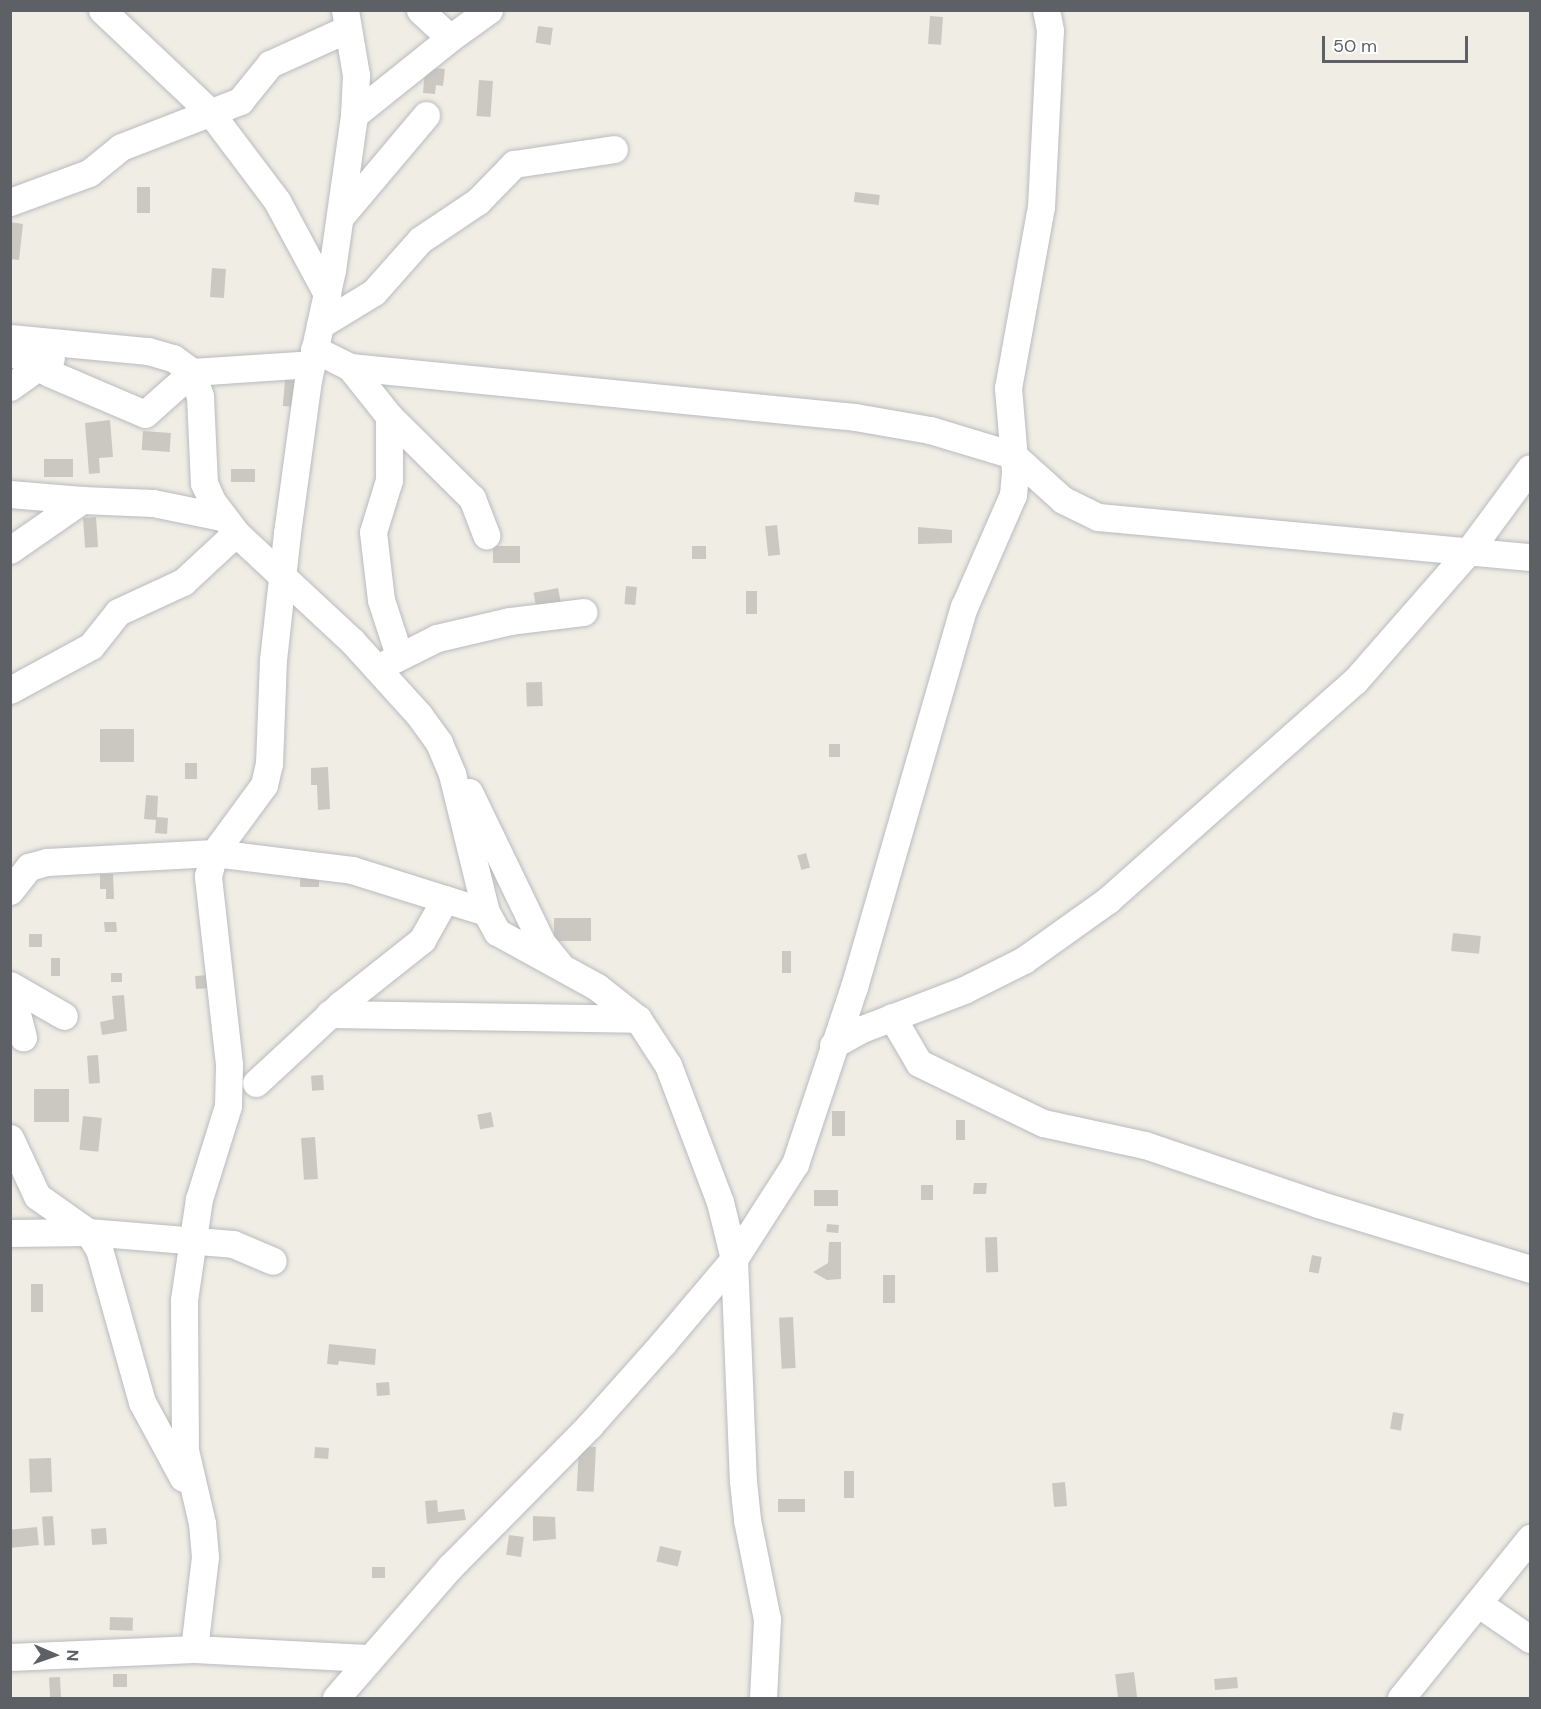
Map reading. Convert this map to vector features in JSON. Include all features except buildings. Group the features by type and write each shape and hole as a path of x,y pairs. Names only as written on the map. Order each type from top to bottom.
{"street":[{"path":"102,10 210,112 277,201 327,294"},
{"path":"420,10 450,38"},
{"path":"354,115 450,38 489,10"},
{"path":"336,1698 367,1658 450,1567 590,1425 734,1258 795,1164 854,987 964,607 1012,495 1013,455 1008,388 1010,360 1041,207 1052,17"},
{"path":"10,202 89,173 120,147 240,101 270,64 346,20 356,75 354,115 341,216 315,346 283,574 266,774 264,785 214,853 208,876 209,902 229,1064 228,1106 199,1199 184,1300 182,1418 185,1450 205,1557 194,1649"},
{"path":"341,216 426,115"},
{"path":"10,351 39,367 145,414 192,372 315,346 374,292 420,240 478,201 514,164 614,149"},
{"path":"10,338 148,351 173,358 192,372 200,396 204,483 229,525 283,574 376,668 419,715 439,743 452,774 486,912 497,932 597,987 638,1019 668,1065 720,1202 734,1258 743,1481 767,1619 762,1698"},
{"path":"10,387 71,344"},
{"path":"315,346 350,367 389,416 472,498 486,535"},
{"path":"350,367 855,417 930,430 1013,455 1063,500 1098,516 1530,557"},
{"path":"389,416 389,480 374,532 381,600 397,649"},
{"path":"833,1045 892,1017 964,990 1024,960 1108,900 1355,681 1468,552 1530,468"},
{"path":"10,494 153,503 229,525"},
{"path":"10,550 82,500"},
{"path":"10,690 92,646 118,612 183,582 229,525"},
{"path":"376,668 437,638 510,621 583,612"},
{"path":"469,792 542,943 564,970"},
{"path":"10,891 29,867 47,862 214,853 352,870 486,912"},
{"path":"256,1083 330,1014 422,940 445,899"},
{"path":"10,986 64,1016"},
{"path":"10,986 23,1037"},
{"path":"330,1014 638,1019"},
{"path":"892,1017 919,1063 1043,1123 1145,1145 1318,1204 1530,1269"},
{"path":"10,1138 37,1196 88,1232 99,1249 142,1402 197,1506"},
{"path":"10,1233 88,1232 233,1244 273,1261"},
{"path":"1401,1698 1530,1538"},
{"path":"1479,1604 1530,1639"},
{"path":"10,1657 194,1649 367,1658"}]}
